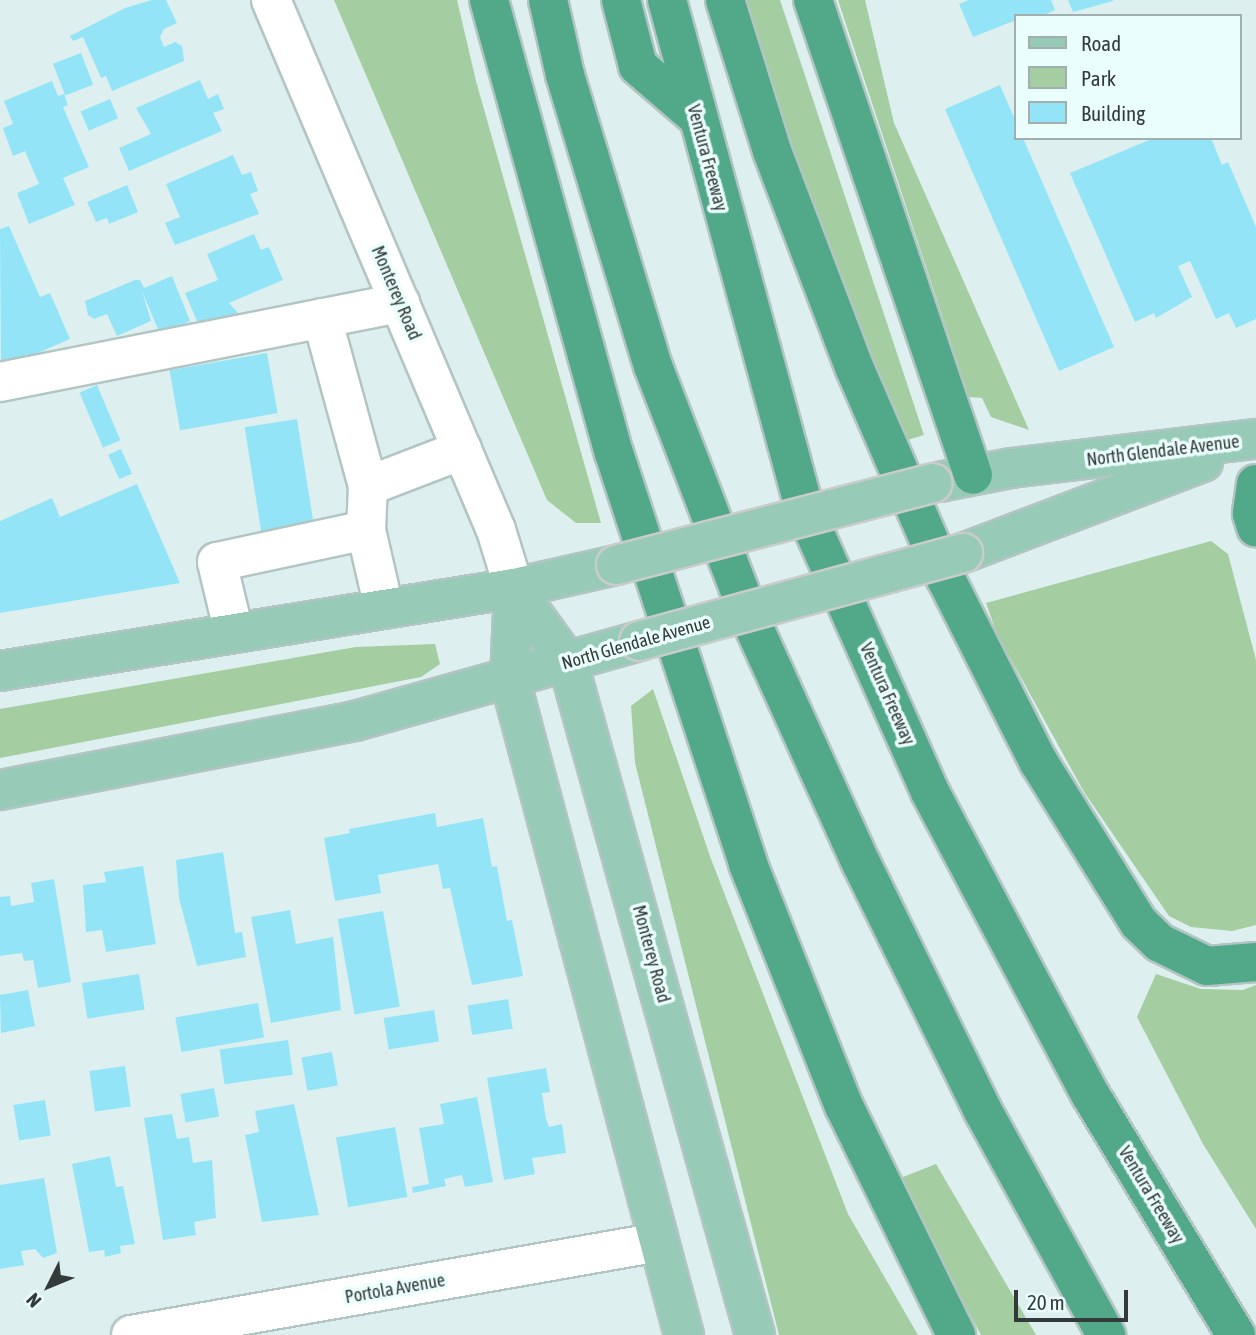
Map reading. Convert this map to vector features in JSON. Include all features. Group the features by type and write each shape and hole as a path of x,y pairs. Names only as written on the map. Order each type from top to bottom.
{"highway":[{"path":"489,0 614,453 748,864 866,1155 956,1335"},
{"path":"548,0 565,75 653,366 752,622 861,863 983,1111 1106,1335"},
{"path":"621,0 638,66 696,116"},
{"name":"Ventura Freeway","path":"667,0 696,116 805,511 937,804 1090,1094 1236,1335"},
{"path":"725,0 772,151 855,369 946,579 1038,761 1139,923 1171,950 1207,965 1256,962"},
{"path":"813,0 973,475"},
{"path":"1256,484 1252,514 1256,527"}],"main road":[{"name":"North Glendale Avenue","path":"0,671 514,588 973,475 1256,440"},
{"name":"North Glendale Avenue","path":"0,790 355,721 510,680 639,640 963,553 1256,440"},
{"name":"Monterey Road","path":"514,588 568,663 755,1335"},
{"name":"Monterey Road","path":"514,588 510,680 684,1335"}],"street":[{"name":"Monterey Road","path":"271,0 462,450 514,588"},
{"path":"0,382 400,303"},
{"path":"323,318 368,486 366,530 384,608"},
{"path":"368,486 462,450"},
{"path":"234,633 217,562 366,530"},
{"name":"Portola Avenue","path":"131,1335 659,1242"}],"green space":[{"path":"334,0 457,0 476,81 601,523 576,523 547,500"},
{"path":"741,0 780,0 924,435 901,442 863,369"},
{"path":"838,0 865,0 894,123 1029,430 991,417 982,398 969,397"},
{"path":"1211,541 1228,554 1256,660 1256,925 1232,931 1191,927 1169,916 1084,792 997,634 986,603"},
{"path":"435,644 440,664 421,677 0,758 0,709 356,647"},
{"path":"653,689 711,859 848,1214 918,1335 779,1335 635,763 631,706"},
{"path":"1156,974 1201,989 1243,990 1256,985 1256,1229 1203,1144 1137,1017"},
{"path":"936,1164 1036,1335 981,1335 898,1179"}],"building":[{"path":"152,0 166,0 177,23 164,29 160,37 164,47 175,42 182,46 184,61 112,91 106,76 101,78 83,37 73,41 70,36 125,8"},
{"path":"969,0 1051,0 1055,10 1046,14 1014,14 1014,21 973,37 959,4"},
{"path":"1068,0 1113,0 1113,1 1073,12"},
{"path":"81,53 93,85 65,95 53,64"},
{"path":"200,80 208,99 218,94 224,109 213,113 222,131 129,171 119,148 151,134 136,108"},
{"path":"52,81 58,96 64,94 68,105 63,107 89,167 63,178 75,205 29,224 17,193 39,184 25,151 13,156 3,128 13,124 4,101"},
{"path":"1000,85 1014,117 1014,140 1024,140 1114,347 1059,371 945,109"},
{"path":"110,99 118,118 89,131 81,112"},
{"path":"1149,140 1212,140 1222,165 1228,162 1256,227 1256,319 1236,328 1229,313 1216,319 1190,261 1178,266 1192,297 1156,318 1154,313 1135,322 1070,173"},
{"path":"233,155 242,175 251,172 258,191 250,194 259,214 175,245 165,223 180,217 166,184"},
{"path":"127,185 138,212 109,224 107,218 96,222 87,202"},
{"path":"9,226 40,297 50,293 70,339 1,369 0,229"},
{"path":"254,234 261,250 269,247 283,280 229,303 238,313 200,328 185,293 218,280 207,254"},
{"path":"172,276 190,321 160,334 142,291 151,321 117,336 107,314 94,319 88,315 85,301 135,280 140,280 144,288"},
{"path":"267,353 278,413 180,430 170,370"},
{"path":"97,385 120,440 103,448 80,392"},
{"path":"297,419 315,534 263,542 245,427"},
{"path":"121,449 132,474 119,479 108,455"},
{"path":"137,484 180,583 0,613 0,521 52,498 60,517"},
{"path":"435,813 437,827 483,818 492,867 497,866 507,921 512,920 523,976 472,985 450,888 443,889 438,864 378,875 381,893 335,901 324,838 350,833 349,829"},
{"path":"223,852 235,933 242,932 246,957 197,966 179,898 176,860"},
{"path":"143,866 156,944 106,952 102,930 86,932 83,885 106,882 104,872"},
{"path":"54,879 71,982 38,988 33,960 24,961 22,953 0,956 0,897 10,896 11,906 34,902 31,883"},
{"path":"290,910 296,944 333,937 341,1010 271,1023 251,917"},
{"path":"383,911 400,1007 355,1015 338,919"},
{"path":"139,974 145,1010 87,1019 82,983"},
{"path":"28,990 35,1026 1,1033 0,995"},
{"path":"508,999 513,1029 472,1035 468,1005"},
{"path":"258,1003 264,1037 181,1052 175,1018"},
{"path":"434,1010 439,1042 389,1050 384,1018"},
{"path":"288,1040 293,1075 225,1084 220,1050"},
{"path":"332,1052 338,1085 307,1091 301,1057"},
{"path":"125,1066 131,1107 95,1112 89,1071"},
{"path":"546,1068 550,1092 542,1093 546,1119 549,1127 562,1124 566,1153 532,1158 535,1174 504,1180 487,1078"},
{"path":"214,1088 219,1117 186,1122 181,1094"},
{"path":"477,1097 493,1182 465,1187 462,1175 444,1179 446,1186 413,1193 412,1187 429,1184 419,1128 444,1124 440,1104"},
{"path":"45,1100 51,1136 19,1141 13,1105"},
{"path":"294,1104 319,1215 262,1222 245,1135 259,1132 255,1111"},
{"path":"172,1114 177,1139 189,1137 193,1163 212,1160 216,1218 194,1222 196,1235 163,1240 144,1118"},
{"path":"395,1127 407,1197 348,1207 336,1137"},
{"path":"110,1156 116,1187 123,1186 135,1244 120,1246 121,1253 105,1257 104,1250 89,1252 72,1164"},
{"path":"44,1178 57,1253 43,1258 35,1249 21,1251 24,1265 0,1269 0,1185"}]}
